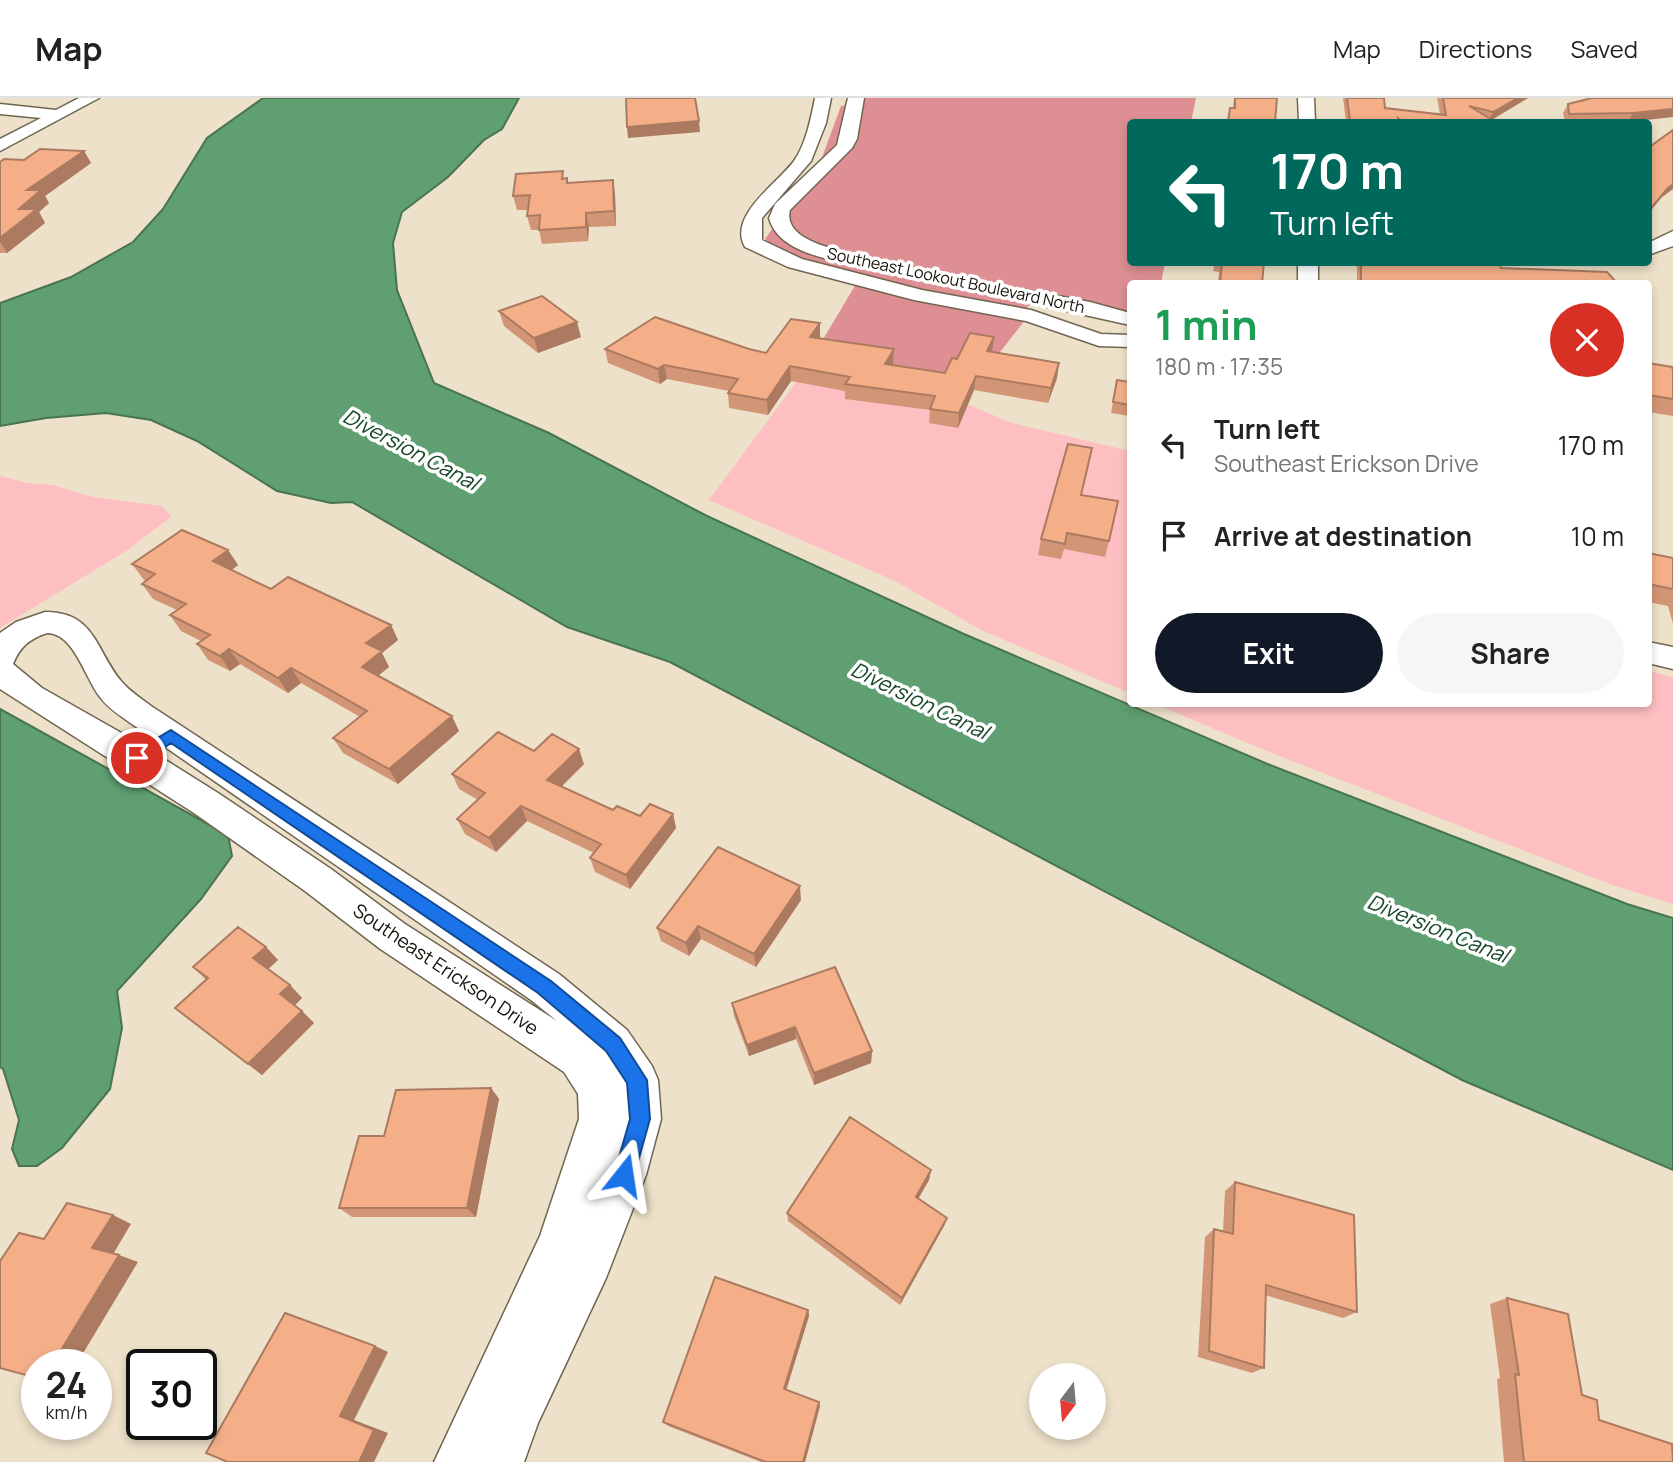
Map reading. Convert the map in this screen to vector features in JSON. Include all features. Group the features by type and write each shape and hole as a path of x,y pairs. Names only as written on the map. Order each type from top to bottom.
{"street":[{"path":"0,146 91,98"},
{"path":"1306,98 1307,119"},
{"path":"752,222 777,222 781,208 844,148 849,139 856,99 823,101 803,162 759,209 752,222 752,243 795,263 921,296 1037,308"},
{"path":"0,109 58,115"},
{"name":"Southeast Lookout Boulevard North","path":"777,222 812,249 874,264"},
{"path":"1652,247 1664,244 1673,237"},
{"name":"Southeast Lookout Boulevard North","path":"1002,291 1099,340 1127,341"},
{"name":"Southeast Lookout Boulevard North","path":"1037,308 1111,312 1127,318"},
{"name":"Southeast Erickson Drive","path":"0,661 1,654 19,632 40,622 53,620 69,624 78,634 112,692 171,735 545,987 598,1055 600,1119 560,1242 516,1414 498,1462"},
{"path":"1652,653 1673,658"},
{"name":"Southeast Erickson Drive","path":"0,668 8,679 31,696 137,758 309,873 392,936 578,1058 598,1055"},
{"path":"137,758 171,735"},
{"path":"309,873 340,849"},
{"name":"Southeast Erickson Drive","path":"460,1462 538,1331"}],"shaded area":[{"path":"860,98 1196,98 1192,119 1127,119 1127,266 1164,266 1162,280 1127,280 1127,311 1039,293 1026,309 924,291 800,259 779,251 765,239 820,163 841,106 864,102"},
{"path":"856,284 1025,320 968,393 803,373"},
{"path":"803,373 938,392 1012,423 1127,450 1127,692 983,631 893,580 709,500"},
{"path":"0,476 28,483 53,485 93,497 162,506 171,517 126,551 0,628"},
{"path":"1652,672 1673,677 1673,904 1615,886 1274,754 1162,707 1652,707"}],"water":[{"name":"Diversion Canal","path":"263,98 519,98 502,129 484,140 448,177 402,212 393,243 397,290 434,383 549,433 707,516 964,634 1127,704 1127,707 1135,707 1270,765 1627,904 1673,918 1673,1170 1462,1080 670,662 567,627 352,502 331,503 277,491 197,441 151,420 106,413 46,418 0,426 0,303 71,277 133,242 163,209 207,138"},
{"path":"0,709 228,835 232,856 201,899 117,991 122,1028 110,1089 62,1148 37,1166 19,1166 12,1149 19,1120 3,1069 0,1067"}],"building":[{"path":"626,98 695,98 699,121 627,127"},
{"path":"1235,98 1277,98 1275,119 1228,119 1230,108 1235,108"},
{"path":"1347,98 1384,98 1385,108 1446,115 1443,98 1518,98 1493,112 1469,106 1491,119 1350,119"},
{"path":"1592,98 1673,98 1673,109 1569,114 1568,104"},
{"path":"1673,130 1673,184 1652,207 1652,145"},
{"path":"40,149 84,151 27,190 41,190 19,209 37,209 0,238 0,162 4,159 24,160"},
{"path":"563,171 562,179 567,178 567,183 613,180 614,211 586,213 586,227 539,230 540,215 527,216 530,195 513,196 516,174"},
{"path":"1222,266 1264,266 1262,280 1220,280"},
{"path":"1361,266 1500,266 1607,272 1614,280 1361,280"},
{"path":"542,296 577,322 534,338 499,311"},
{"path":"655,317 766,353 791,319 820,323 810,337 894,349 885,364 945,373 952,358 957,359 970,333 994,337 987,351 1059,363 1051,388 976,376 959,413 930,409 935,396 845,384 850,377 790,366 767,400 728,393 738,379 664,365 658,369 605,349"},
{"path":"1652,364 1672,367 1673,399 1652,396"},
{"path":"1117,380 1127,382 1127,404 1113,402"},
{"path":"1068,444 1092,448 1081,495 1118,501 1109,541 1067,533 1065,544 1041,539"},
{"path":"182,530 228,550 213,561 271,589 288,577 391,625 366,643 382,651 362,667 452,716 389,769 333,738 367,711 291,668 278,678 229,649 220,656 197,644 210,635 170,615 186,604 142,584 155,574 132,564"},
{"path":"1652,554 1673,558 1673,589 1652,585"},
{"path":"498,732 534,751 552,734 579,749 547,780 613,810 617,806 640,816 650,804 673,814 626,875 590,858 601,844 521,806 489,838 457,819 485,793 452,774"},
{"path":"718,847 800,886 754,954 698,926 686,943 657,928"},
{"path":"238,927 266,947 253,958 290,985 280,994 302,1011 248,1064 175,1008 208,978 193,967"},
{"path":"835,967 872,1051 814,1073 795,1027 747,1045 732,1003"},
{"path":"491,1088 467,1208 339,1208 359,1136 384,1136 396,1090"},
{"path":"850,1117 931,1170 916,1197 947,1218 902,1298 787,1213"},
{"path":"1235,1182 1354,1215 1357,1312 1266,1285 1264,1368 1209,1351 1214,1229 1233,1234"},
{"path":"67,1203 113,1215 92,1248 119,1255 62,1349 21,1349 21,1374 0,1368 0,1261 19,1233 44,1239"},
{"path":"715,1277 808,1310 784,1389 819,1402 803,1462 766,1462 663,1422"},
{"path":"1507,1298 1568,1314 1582,1395 1597,1400 1599,1420 1672,1444 1673,1462 1524,1462 1515,1374 1519,1375"},
{"path":"285,1313 375,1346 340,1416 374,1430 359,1462 228,1462 206,1453 213,1440 217,1440 217,1434"}],"route":[{"path":"137,758 171,735 545,987 613,1044 637,1080 640,1119 624,1175"}]}
